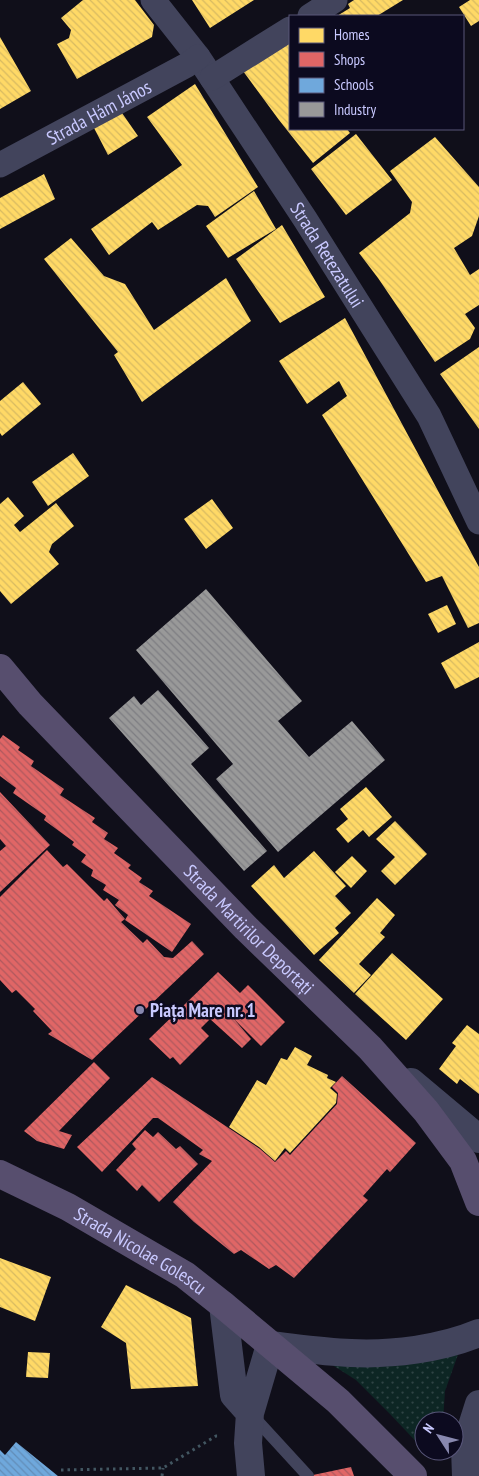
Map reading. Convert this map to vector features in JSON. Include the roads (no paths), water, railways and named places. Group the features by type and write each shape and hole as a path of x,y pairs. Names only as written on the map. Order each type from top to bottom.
{"main road":[{"name":"Strada Martirilor Deportați","path":"0,668 30,704 240,921 370,1048 426,1111 463,1161 479,1202"},
{"name":"Strada Nicolae Golescu","path":"0,1174 68,1207 177,1270 223,1305 338,1402 413,1476"}],"street":[{"name":"Strada Retezatului","path":"153,0 198,57 212,78 310,227 430,416 479,522"},
{"path":"312,15 335,0"},
{"path":"212,78 289,29"},
{"name":"Strada Hám János","path":"0,165 187,65 198,57"},
{"path":"370,1048 479,1139"},
{"path":"223,1305 234,1395 250,1413"},
{"path":"250,1476 248,1443 250,1413 270,1345 350,1353 398,1352 462,1340 479,1333"},
{"path":"466,1476 465,1448 479,1404"}],"lane":[{"path":"250,1413 308,1476"}],"place":[{"name":"Piața Mare nr. 1","path":"140,1010"}]}
